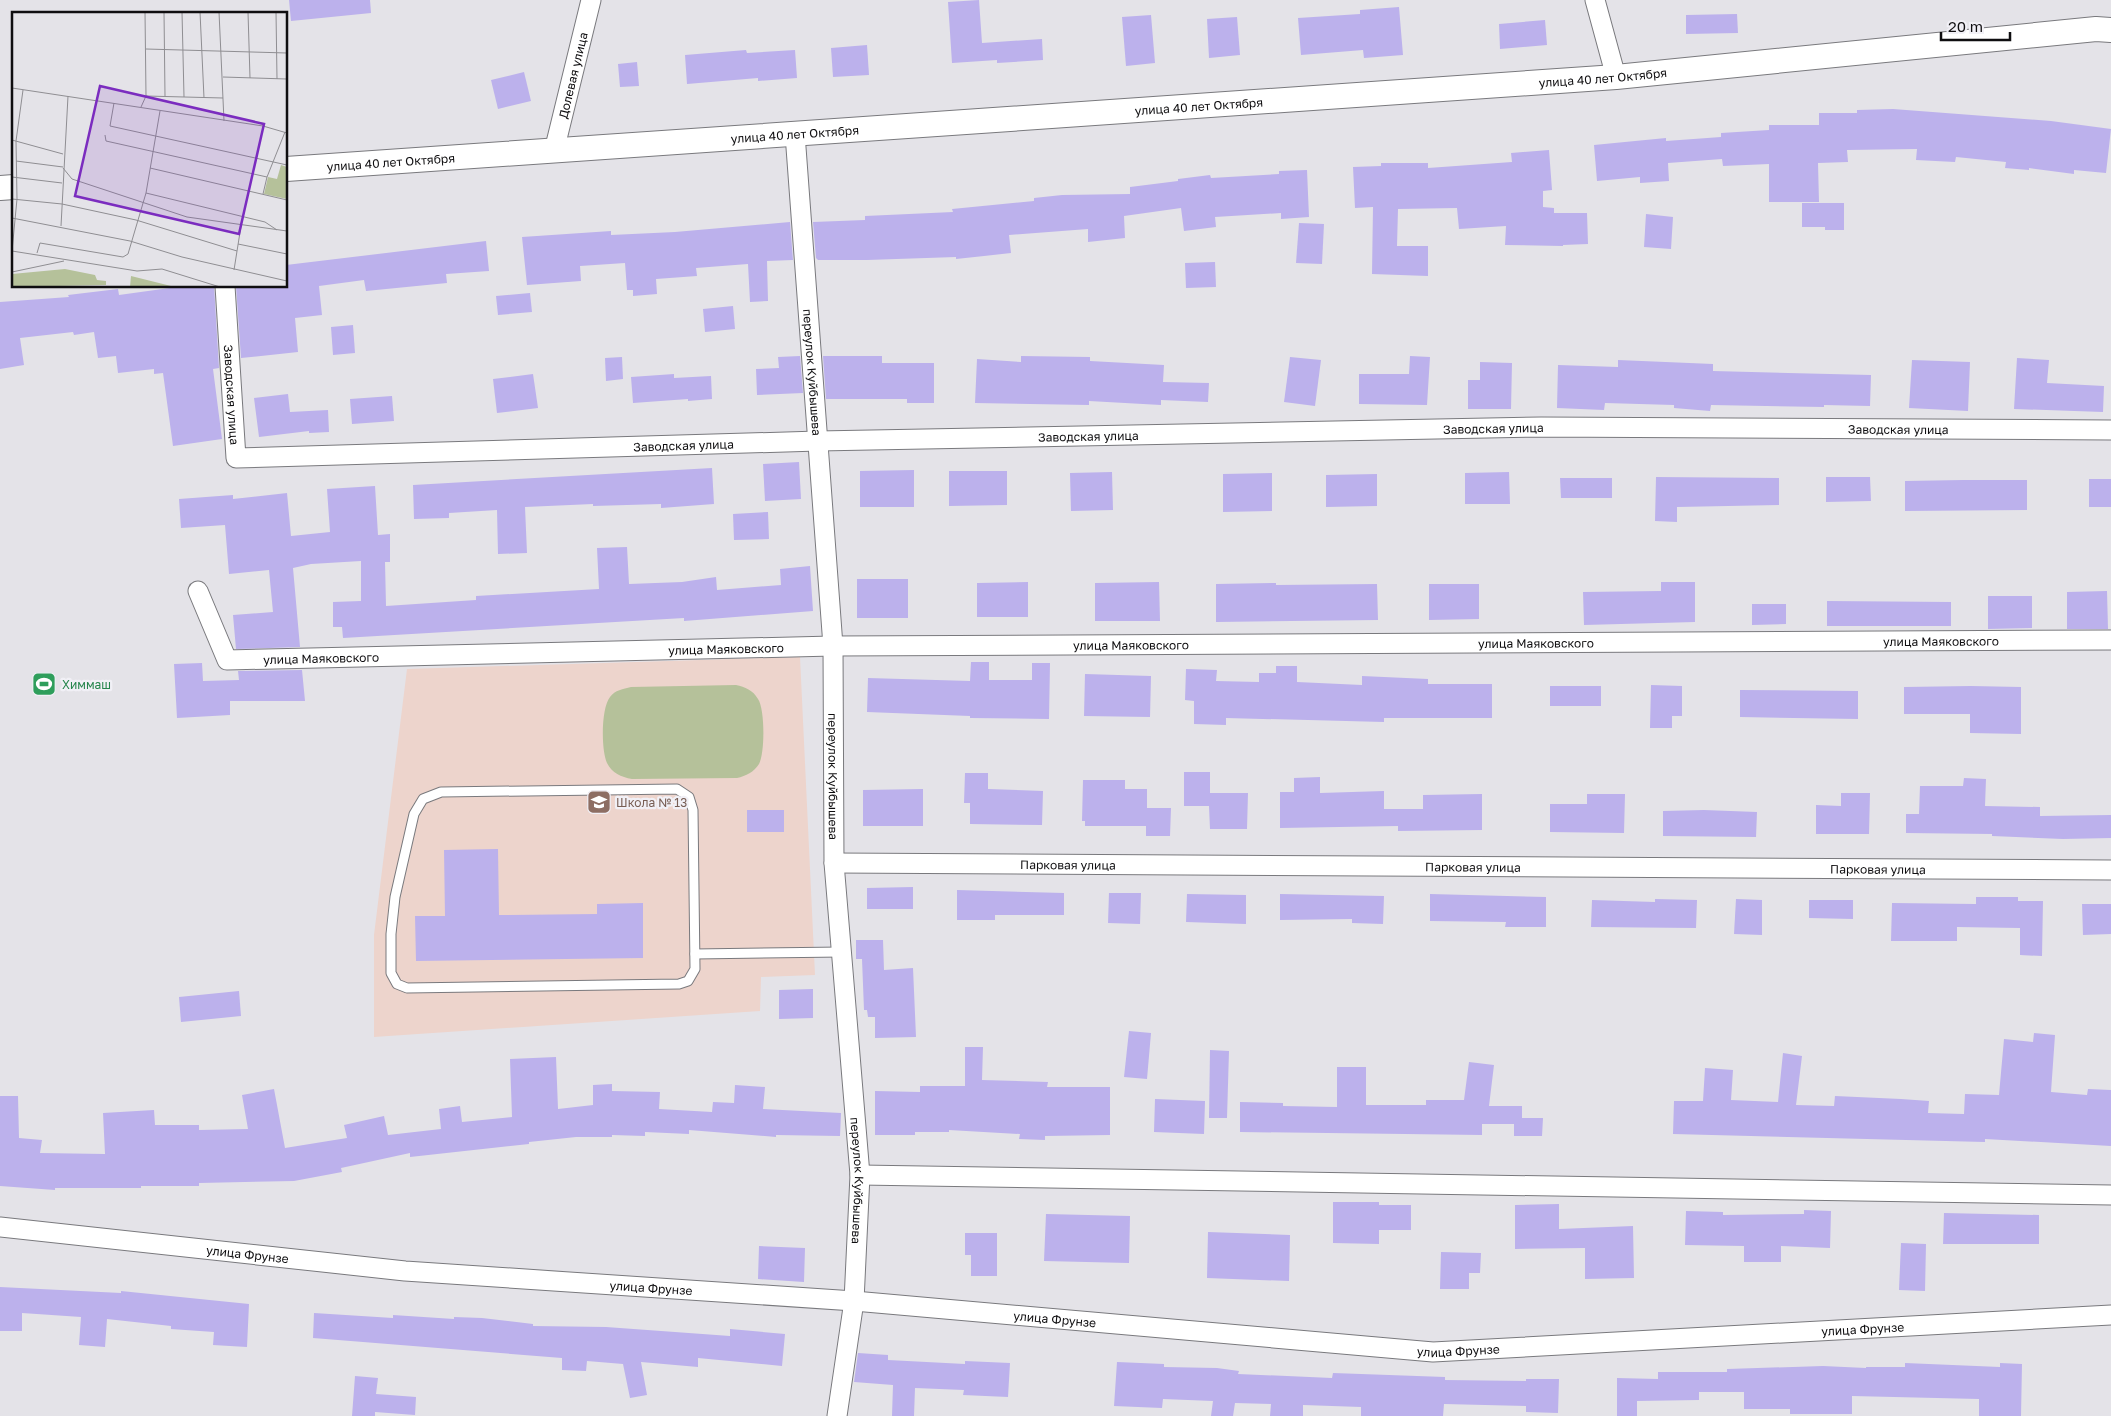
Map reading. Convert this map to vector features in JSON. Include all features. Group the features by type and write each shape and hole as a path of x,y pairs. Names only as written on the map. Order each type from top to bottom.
{"street":[{"name":"Долевая улица","path":"554,151 591,0"},
{"path":"1595,0 1616,77"},
{"name":"улица 40 лет Октября","path":"288,169 1616,77 2086,30 2111,30"},
{"name":"переулок Куйбышева","path":"795,134 833,646 834,863 860,1175 854,1301 837,1416"},
{"name":"Заводская улица","path":"225,288 236,458 818,441 1541,427 2111,430"},
{"name":"улица Маяковского","path":"198,590 227,660 833,646 2111,640"},
{"name":"Парковая улица","path":"834,863 2111,870"},
{"path":"860,1175 2111,1194"},
{"name":"улица Фрунзе","path":"0,1227 405,1271 854,1301 1433,1352 2111,1316"}],"lane":[{"path":"677,789 683,791 692,802 693,810 694,954 693,974 688,981 679,984 401,987 393,980 391,973 391,934 397,889 418,804 430,794 441,792 677,789"},
{"path":"694,954 842,952"}],"shaded area":[{"name":"Школа № 13","path":"800,657 815,975 761,977 760,1011 374,1037 374,935 407,669"}],"green space":[{"path":"736,685 754,693 762,712 763,741 761,758 757,767 750,773 737,778 632,779 617,774 607,763 604,749 604,719 607,702 614,693 631,687"}],"building":[{"path":"289,0 370,0 371,13 291,21"},
{"path":"979,0 982,43 1042,39 1043,60 997,63 997,60 952,63 948,2"},
{"path":"1399,7 1403,55 1364,58 1363,50 1301,55 1298,18 1360,14 1360,10"},
{"path":"1737,14 1738,33 1686,34 1686,15"},
{"path":"1151,15 1155,63 1126,66 1122,17"},
{"path":"1237,17 1240,55 1209,58 1207,19"},
{"path":"1545,20 1547,45 1500,49 1499,24"},
{"path":"867,45 869,75 833,77 831,48"},
{"path":"746,50 747,53 795,50 797,78 758,81 758,78 687,84 685,55"},
{"path":"637,62 639,86 620,87 618,64"},
{"path":"524,72 531,101 498,109 491,80"},
{"path":"1893,109 2051,121 2111,129 2106,173 2074,170 2074,174 2029,168 2029,170 2005,168 2006,162 1956,157 1955,162 1916,160 1917,149 1847,150 1848,162 1818,163 1819,202 1769,202 1769,164 1723,166 1722,159 1668,163 1669,181 1640,183 1640,177 1597,181 1594,145 1666,138 1666,141 1721,137 1721,133 1769,130 1769,125 1819,125 1819,113 1857,113 1857,110"},
{"path":"1549,150 1552,190 1543,191 1543,207 1554,208 1554,213 1587,213 1588,244 1563,246 1505,245 1506,226 1459,229 1457,208 1398,209 1397,246 1428,246 1428,276 1372,274 1373,207 1355,208 1353,167 1381,166 1381,163 1428,163 1428,168 1512,162 1511,153"},
{"path":"1307,170 1309,217 1281,219 1281,213 1215,217 1216,227 1184,231 1181,208 1124,216 1125,238 1088,242 1088,229 1009,235 1011,253 956,259 956,257 867,260 818,260 816,258 813,222 865,220 865,216 953,212 952,209 1034,201 1034,198 1062,195 1130,194 1130,187 1178,181 1178,179 1210,175 1211,178 1279,174 1279,171"},
{"path":"1802,203 1844,203 1844,230 1825,230 1825,227 1802,227"},
{"path":"1646,214 1673,217 1671,249 1644,247"},
{"path":"790,222 793,260 767,261 768,301 750,302 748,264 696,268 697,276 656,279 657,294 633,296 633,290 627,290 625,263 580,266 581,281 527,285 522,237 611,231 611,235 675,232"},
{"path":"1299,223 1324,224 1322,264 1296,263"},
{"path":"486,241 489,271 446,274 447,283 366,291 364,280 319,286 322,315 295,318 298,352 241,358 236,288 288,288 288,265"},
{"path":"1215,262 1216,287 1186,288 1185,263"},
{"path":"170,288 214,288 219,368 213,369 222,439 173,446 163,373 154,374 154,369 118,373 116,356 98,358 94,332 74,335 73,332 20,338 24,365 0,369 0,302 69,297 68,295 118,289 119,295"},
{"path":"530,293 532,312 498,315 496,296"},
{"path":"733,306 735,329 705,332 703,309"},
{"path":"353,325 355,353 333,355 331,327"},
{"path":"800,356 803,393 757,395 756,369 779,368 778,357"},
{"path":"823,356 882,356 882,363 934,363 934,403 907,403 907,399 826,399"},
{"path":"1021,356 1090,357 1090,361 1164,365 1163,382 1209,383 1208,402 1161,400 1161,405 1089,401 1089,405 975,403 977,359 1021,362"},
{"path":"1410,356 1430,357 1427,405 1359,404 1359,374 1409,374"},
{"path":"622,357 623,379 606,381 605,358"},
{"path":"1290,357 1321,360 1315,406 1284,402"},
{"path":"2017,358 2049,360 2047,383 2104,386 2103,412 2014,409"},
{"path":"1618,360 1713,364 1713,371 1871,375 1870,406 1711,405 1710,411 1674,408 1674,405 1605,403 1604,410 1557,408 1558,365 1618,367"},
{"path":"1912,360 1970,362 1968,411 1909,408"},
{"path":"1480,362 1512,363 1511,409 1468,409 1468,380 1480,380"},
{"path":"533,374 538,408 497,413 493,379"},
{"path":"674,374 674,378 711,376 712,399 633,403 631,377"},
{"path":"288,394 290,412 328,410 329,432 309,433 309,431 259,437 254,398"},
{"path":"392,396 394,421 352,424 350,399"},
{"path":"799,462 801,499 765,501 763,464"},
{"path":"712,468 714,504 661,508 661,504 525,507 527,553 498,554 497,510 449,513 449,518 414,519 413,485"},
{"path":"914,470 914,507 860,507 860,471"},
{"path":"949,471 1007,471 1007,505 949,506"},
{"path":"1112,472 1113,510 1071,511 1070,473"},
{"path":"1509,472 1510,504 1465,504 1465,473"},
{"path":"1272,473 1272,511 1223,512 1223,474"},
{"path":"1377,474 1377,506 1326,507 1326,475"},
{"path":"1656,477 1779,478 1779,505 1677,507 1677,522 1655,521"},
{"path":"1826,477 1870,477 1871,501 1826,502"},
{"path":"1560,478 1612,478 1612,498 1561,498"},
{"path":"2089,479 2111,479 2111,507 2089,507"},
{"path":"2027,480 2027,510 1905,511 1905,481"},
{"path":"375,486 378,535 390,534 390,562 385,562 386,606 476,600 476,596 599,589 597,548 627,547 629,584 682,582 716,577 717,590 781,585 780,569 810,566 813,611 684,621 684,618 343,638 342,627 333,627 333,602 361,601 361,561 311,564 293,568 300,647 236,649 233,615 273,612 269,570 229,574 225,525 181,528 179,499 233,495 233,499 287,493 291,536 330,532 327,489"},
{"path":"768,512 769,539 734,540 733,514"},
{"path":"857,579 908,579 908,618 857,618"},
{"path":"1028,582 1028,617 977,617 977,583"},
{"path":"1159,582 1160,621 1095,621 1095,583"},
{"path":"1661,582 1695,582 1695,622 1584,625 1583,592 1661,591"},
{"path":"1276,583 1276,585 1377,584 1378,620 1216,622 1216,584"},
{"path":"1429,584 1479,584 1479,619 1429,620"},
{"path":"2107,591 2108,629 2067,629 2067,592"},
{"path":"1988,596 2032,596 2032,628 1988,629"},
{"path":"1827,601 1951,602 1951,626 1827,626"},
{"path":"1752,604 1786,604 1786,624 1752,625"},
{"path":"971,662 989,662 989,680 1032,680 1032,663 1050,663 1049,719 970,718 970,716 867,712 868,678 970,681"},
{"path":"202,663 203,681 239,680 238,671 302,670 305,701 230,701 230,715 177,718 174,664"},
{"path":"1276,666 1297,666 1297,682 1362,685 1362,676 1428,679 1428,684 1492,684 1492,718 1384,718 1384,722 1226,718 1226,725 1194,724 1194,701 1185,700 1186,669 1217,670 1216,681 1259,682 1259,673 1276,673"},
{"path":"1085,674 1151,676 1150,717 1084,716"},
{"path":"1651,685 1682,686 1682,716 1672,716 1672,728 1650,728"},
{"path":"1550,686 1601,686 1601,706 1550,706"},
{"path":"1904,687 2021,687 2021,734 1970,733 1970,714 1904,714"},
{"path":"1740,690 1858,691 1858,719 1740,717"},
{"path":"1184,772 1210,772 1210,793 1248,793 1247,829 1210,829 1209,806 1184,806"},
{"path":"965,773 988,773 988,789 1043,791 1042,825 970,824 970,803 964,803"},
{"path":"1320,777 1320,793 1384,791 1384,809 1423,809 1423,795 1482,794 1482,830 1398,831 1398,826 1280,828 1280,792 1294,792 1294,778"},
{"path":"1964,778 1986,779 1985,806 2040,807 2040,816 2111,815 2111,838 2063,839 1992,836 1992,834 1906,833 1906,814 1919,814 1920,786 1963,786"},
{"path":"1083,780 1125,780 1125,789 1147,789 1147,808 1171,808 1170,836 1146,836 1146,826 1085,826 1085,821 1082,821"},
{"path":"923,789 923,826 863,826 863,790"},
{"path":"1841,793 1870,793 1869,834 1816,834 1816,805 1841,806"},
{"path":"1587,794 1625,794 1624,833 1550,832 1550,804 1587,804"},
{"path":"747,810 784,810 784,832 747,832"},
{"path":"1663,811 1757,812 1756,837 1663,836"},
{"path":"498,849 499,915 597,914 597,904 643,903 643,958 416,961 415,916 445,916 444,850"},
{"path":"913,887 913,909 867,909 867,888"},
{"path":"957,890 1064,893 1064,915 995,915 995,920 957,920"},
{"path":"1109,893 1141,893 1140,924 1108,923"},
{"path":"1187,894 1246,895 1246,924 1186,922"},
{"path":"1280,894 1384,896 1383,924 1352,923 1352,919 1280,920"},
{"path":"1430,894 1546,897 1546,927 1505,927 1506,922 1430,921"},
{"path":"1976,897 2018,897 2018,901 2043,901 2042,956 2020,955 2020,928 1957,927 1957,941 1891,941 1892,903 1976,904"},
{"path":"1655,899 1697,900 1696,928 1591,927 1592,900 1655,902"},
{"path":"1736,899 1762,900 1762,935 1734,934"},
{"path":"1809,900 1853,900 1853,919 1809,918"},
{"path":"2082,904 2111,904 2111,934 2083,935"},
{"path":"856,940 883,940 884,970 913,968 916,1037 875,1038 875,1017 868,1017 867,1010 864,1010 862,959 856,959"},
{"path":"813,989 813,1018 779,1019 779,990"},
{"path":"239,991 241,1016 181,1022 179,997"},
{"path":"1129,1031 1151,1033 1147,1079 1124,1077"},
{"path":"2034,1033 2055,1035 2051,1092 2087,1095 2088,1089 2111,1090 2111,1146 1985,1139 1985,1142 1673,1134 1674,1101 1703,1101 1705,1068 1733,1070 1731,1100 1778,1102 1783,1053 1802,1056 1796,1105 1834,1106 1835,1096 1901,1099 1929,1101 1928,1113 1964,1114 1965,1094 1999,1095 2004,1039 2033,1042"},
{"path":"965,1047 983,1047 982,1080 1048,1082 1047,1087 1110,1087 1110,1135 1045,1136 1045,1140 1019,1139 1020,1134 949,1130 949,1132 915,1132 915,1135 875,1135 875,1091 920,1092 920,1086 965,1086"},
{"path":"1210,1050 1229,1051 1227,1118 1209,1118"},
{"path":"556,1057 558,1109 593,1105 593,1085 612,1084 612,1091 660,1092 659,1109 712,1112 713,1102 734,1103 735,1085 765,1087 763,1109 841,1113 840,1136 776,1135 776,1137 689,1130 689,1134 645,1132 645,1136 576,1137 410,1157 410,1153 341,1168 342,1172 294,1181 199,1183 199,1186 141,1186 141,1188 55,1188 55,1190 0,1186 0,1096 18,1096 19,1138 42,1140 40,1153 105,1154 103,1113 154,1110 155,1125 199,1125 199,1130 248,1129 242,1095 274,1089 285,1148 347,1138 344,1125 384,1116 388,1135 441,1129 439,1109 460,1106 462,1122 512,1117 510,1059"},
{"path":"1469,1062 1494,1065 1489,1106 1522,1106 1522,1118 1543,1118 1542,1136 1514,1136 1514,1124 1482,1124 1482,1135 1240,1132 1240,1102 1283,1103 1283,1106 1337,1107 1337,1067 1366,1067 1366,1105 1426,1105 1426,1100 1464,1100"},
{"path":"1155,1099 1205,1101 1204,1134 1154,1132"},
{"path":"1333,1202 1379,1202 1379,1205 1411,1205 1411,1230 1379,1230 1379,1244 1333,1243"},
{"path":"1559,1204 1559,1229 1633,1226 1634,1278 1585,1279 1585,1248 1515,1249 1515,1205"},
{"path":"1804,1210 1831,1211 1830,1248 1781,1246 1781,1262 1744,1262 1744,1246 1685,1245 1686,1211 1723,1212 1723,1215 1804,1214"},
{"path":"1944,1213 2039,1215 2039,1244 1943,1244"},
{"path":"1046,1214 1130,1216 1129,1263 1044,1261"},
{"path":"1208,1232 1290,1235 1289,1281 1207,1278"},
{"path":"965,1233 997,1233 997,1276 971,1276 971,1255 965,1255"},
{"path":"1901,1243 1926,1244 1925,1291 1899,1290"},
{"path":"759,1246 805,1248 804,1282 758,1279"},
{"path":"1441,1252 1481,1253 1480,1273 1469,1273 1469,1289 1440,1289"},
{"path":"0,1287 121,1293 121,1291 249,1304 247,1347 213,1345 214,1332 171,1329 171,1326 107,1319 105,1347 79,1345 81,1317 22,1313 22,1331 0,1331"},
{"path":"314,1313 393,1318 393,1315 454,1319 454,1317 482,1318 533,1324 533,1326 606,1327 730,1336 730,1329 785,1334 782,1366 698,1358 698,1367 641,1362 647,1395 630,1398 623,1364 587,1361 586,1371 562,1370 562,1358 313,1338"},
{"path":"858,1353 888,1355 888,1360 965,1364 965,1361 1010,1363 1008,1397 963,1395 964,1390 915,1388 914,1416 892,1416 893,1385 854,1382"},
{"path":"1117,1362 1164,1364 1164,1367 1217,1368 1239,1371 1238,1374 1332,1378 1333,1373 1445,1377 1445,1380 1526,1381 1526,1379 1559,1379 1558,1413 1526,1412 1526,1406 1444,1404 1443,1416 1361,1416 1361,1407 1303,1405 1303,1416 1270,1416 1271,1404 1235,1403 1233,1416 1211,1416 1213,1401 1163,1399 1162,1408 1114,1406"},
{"path":"1905,1363 2000,1367 2000,1363 2022,1364 2021,1416 1979,1416 1979,1399 1852,1396 1852,1414 1790,1414 1790,1409 1744,1409 1744,1392 1699,1392 1699,1400 1637,1401 1637,1416 1617,1416 1617,1378 1658,1379 1658,1372 1727,1372 1727,1369 1823,1366 1905,1367"},
{"path":"355,1376 378,1378 376,1394 416,1397 415,1415 375,1412 375,1416 352,1416"}],"place":[{"name":"Химмаш","path":"44,684"},
{"name":"Школа № 13","path":"599,802"}]}
